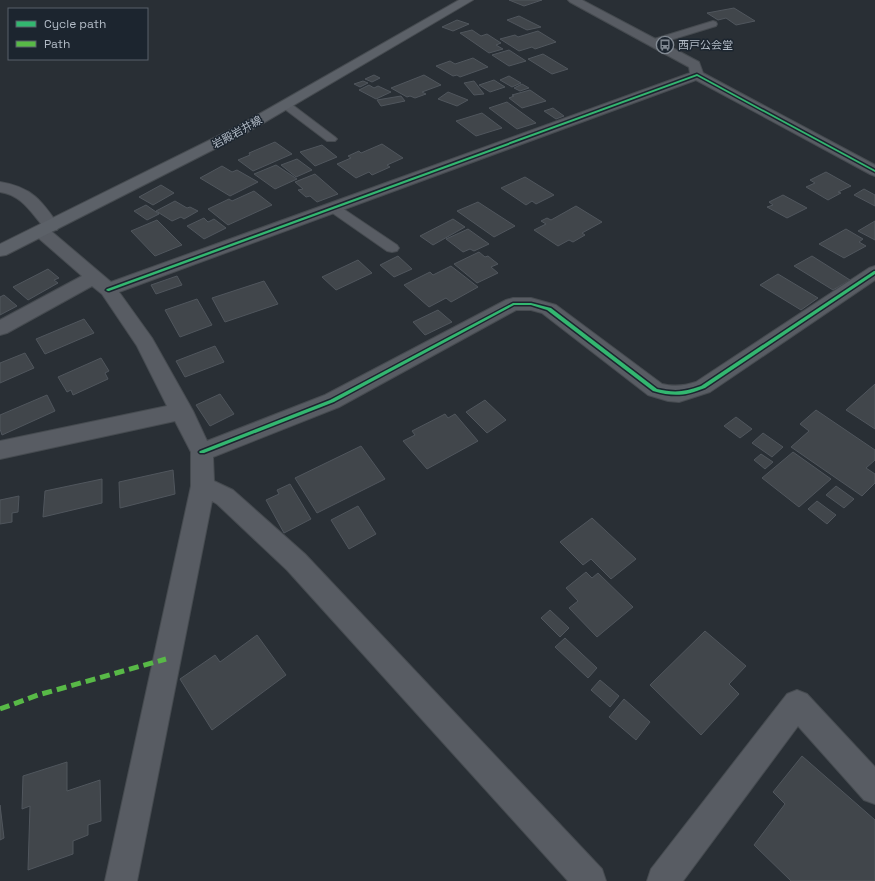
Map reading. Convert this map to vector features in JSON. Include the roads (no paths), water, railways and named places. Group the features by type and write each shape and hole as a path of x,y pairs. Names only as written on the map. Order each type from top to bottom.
{"main road":[{"name":"岩殿岩井線","path":"0,252 167,169 243,129 467,0"}],"street":[{"path":"574,0 695,65 697,75"},
{"path":"108,290 697,75 875,171"},
{"path":"0,187 11,188 25,194 46,229 93,278 108,290 145,343 182,411 202,452 203,486 121,881"},
{"path":"202,452 332,401 513,304 532,304 549,309 655,390 671,394 689,392 703,387 875,272"},
{"path":"0,328 93,278"},
{"path":"0,450 182,411"},
{"path":"203,486 225,497 296,562 590,881"},
{"path":"663,881 797,704 875,789"}],"lane":[{"path":"654,42 713,24"},
{"path":"286,105 331,140"},
{"path":"335,208 392,248"}],"place":[{"name":"西戸公会堂","path":"665,45"}]}
